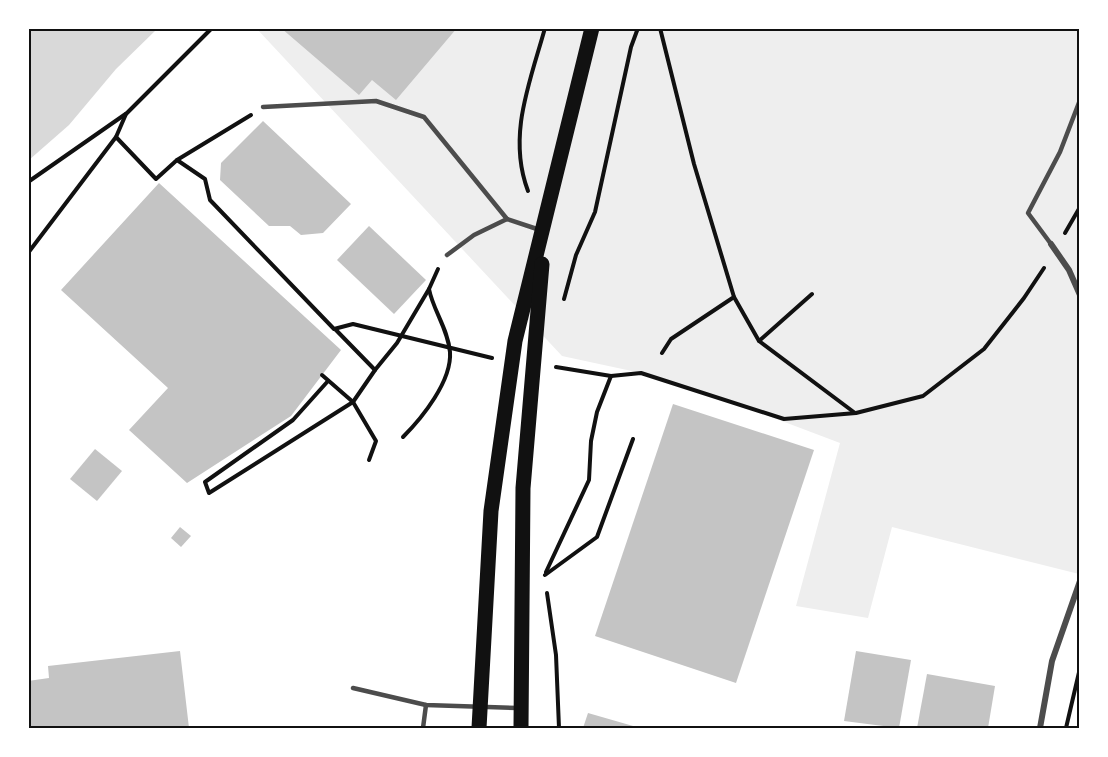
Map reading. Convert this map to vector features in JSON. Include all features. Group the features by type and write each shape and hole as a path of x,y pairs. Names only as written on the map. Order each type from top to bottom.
{"main road":[{"path":"479,729 490,511 515,341 544,231 592,28"},
{"path":"521,729 523,488 544,231"}],"street":[{"path":"1051,244 1069,270 1080,295"},
{"path":"1040,729 1052,661 1080,581"}],"lane":[{"path":"1051,244 1028,213 1060,152 1080,100"},
{"path":"263,107 376,101 424,117 507,219 544,231"},
{"path":"447,255 474,235 507,219"},
{"path":"353,688 426,705 521,708"},
{"path":"423,729 426,705"}],"path":[{"path":"28,182 127,113 212,28"},
{"path":"544,231 523,178 518,152 519,130 545,28"},
{"path":"562,306 576,255 595,212 638,28"},
{"path":"660,28 691,153 734,297 759,341 856,413"},
{"path":"116,137 156,179 177,160 263,107"},
{"path":"28,253 116,137 127,113"},
{"path":"177,160 206,179 210,200 375,370"},
{"path":"1060,242 1080,207"},
{"path":"328,381 293,420 204,482 209,493 353,402 397,343 447,255"},
{"path":"554,374 554,365 611,376 641,373 784,419 856,413 923,396 984,349 1046,266"},
{"path":"403,437 425,415 441,386 450,353 429,289"},
{"path":"759,341 812,294"},
{"path":"662,353 671,339 734,297"},
{"path":"334,329 353,324 498,358"},
{"path":"322,375 353,402 376,441 369,460"},
{"path":"545,575 589,480 591,441 597,412 611,376"},
{"path":"545,575 597,537 633,438"},
{"path":"546,552 545,575 556,656 559,729"},
{"path":"1066,729 1080,668"}],"shaded area":[{"path":"29,28 157,29 116,69 69,125 29,160"},
{"path":"257,29 1079,29 1079,574 892,527 868,618 796,606 840,443 721,398 641,373 562,356"}],"building":[{"path":"281,28 457,28 396,100 372,80 359,95"},
{"path":"263,121 351,204 323,233 301,235 290,226 269,226 220,180 221,163"},
{"path":"159,183 341,350 291,416 187,483 129,430 168,388 61,290"},
{"path":"369,226 426,280 394,314 337,260"},
{"path":"673,404 814,450 736,683 595,636"},
{"path":"95,449 122,471 97,501 70,479"},
{"path":"180,527 191,536 181,547 171,538"},
{"path":"180,651 189,728 28,728 28,681 49,678 48,666"},
{"path":"856,651 911,660 899,728 844,721"},
{"path":"927,674 995,686 988,728 917,728"},
{"path":"588,713 640,728 583,728"}]}
